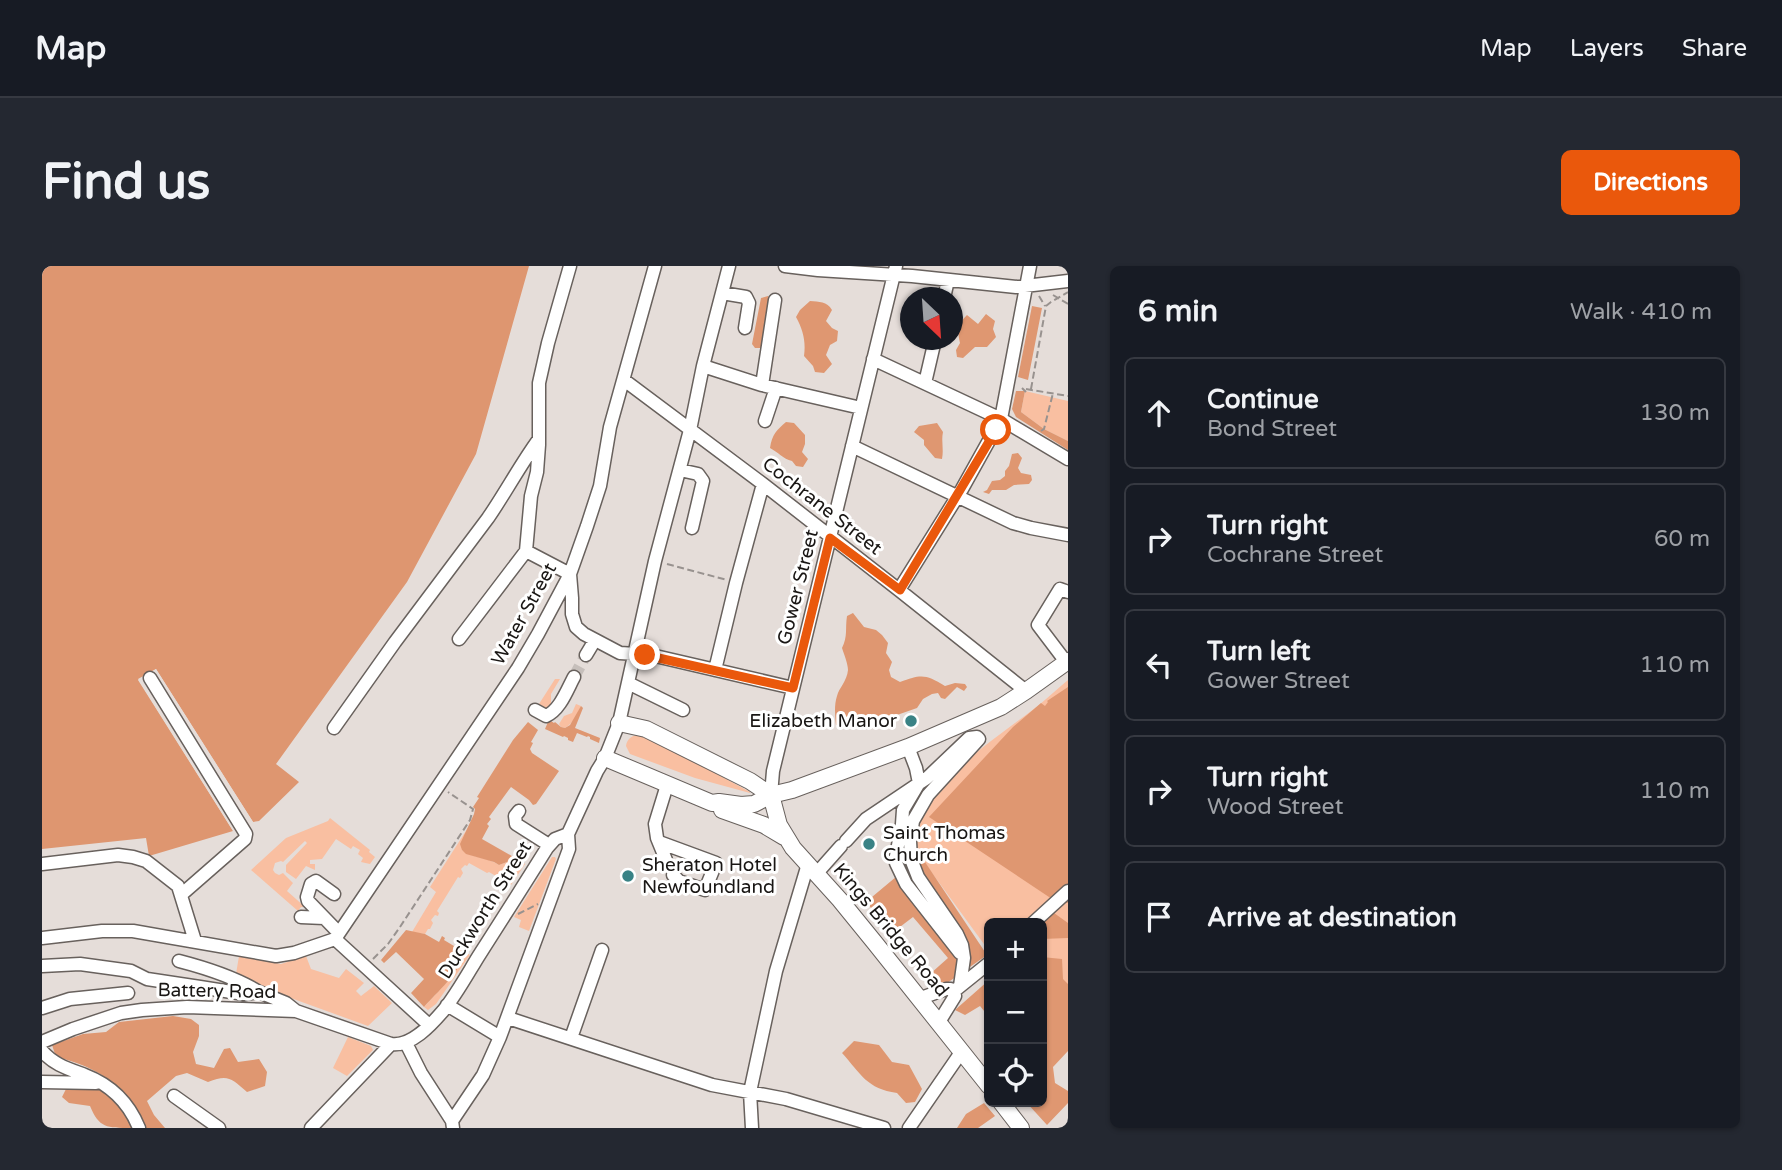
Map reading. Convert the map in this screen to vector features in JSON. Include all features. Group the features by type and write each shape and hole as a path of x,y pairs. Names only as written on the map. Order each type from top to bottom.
{"main road":[{"path":"712,803 751,804 908,747 986,715 1067,662"},
{"path":"619,723 646,729 750,782 771,796"},
{"path":"605,758 712,803 716,808 755,821 786,838"},
{"name":"Kings Bridge Road","path":"771,796 775,816 786,838 921,998 984,1080"},
{"path":"1005,1107 1021,1128"}],"street":[{"path":"459,639 526,551 531,496 537,472 538,383 570,266"},
{"name":"Water Street","path":"337,936 507,692 570,574 597,497 610,428 656,266"},
{"path":"311,1128 391,1044 406,1043 421,1073 456,1126 483,1075 508,1018 569,849 568,834 587,777 605,758 619,723 655,561 680,470 729,266"},
{"path":"785,266 895,271 1016,287 1068,281"},
{"path":"900,590 1001,419 1030,266"},
{"name":"Gower Street","path":"771,796 773,771 895,271"},
{"path":"946,287 948,280"},
{"path":"722,293 746,297 749,303 745,328"},
{"path":"762,385 775,300"},
{"path":"925,383 933,350"},
{"path":"873,359 1001,419 1068,459"},
{"path":"703,366 762,385 862,408"},
{"name":"Cochrane Street","path":"624,380 763,484 1026,691"},
{"path":"765,421 776,388"},
{"path":"334,728 488,518 538,439"},
{"path":"852,446 1022,526 1068,535"},
{"path":"680,470 698,474 703,481 692,528"},
{"path":"715,670 763,484"},
{"path":"526,551 570,574 574,622 580,631 620,653 651,655 793,688"},
{"path":"1064,590 1038,625 1067,662"},
{"path":"586,655 595,640"},
{"path":"535,710 543,715 550,715 574,677"},
{"path":"150,678 246,834 246,839 182,894"},
{"path":"628,683 683,710"},
{"path":"752,1128 750,1092 776,971 813,869 866,820 927,778 969,737 977,737 979,739 928,795 913,821 910,841 911,859 918,877 962,945 964,958 955,996 939,1021"},
{"path":"908,747 919,783 902,810 896,863 906,884 964,958"},
{"path":"666,860 655,824 667,785"},
{"path":"519,811 516,824 550,845"},
{"name":"Duckworth Street","path":"406,1043 429,1025 447,1005 550,845 555,839 568,834"},
{"path":"659,842 716,863 705,890 679,881 673,875"},
{"path":"42,864 118,855 146,861 178,886 195,941"},
{"path":"334,894 316,881 311,884 307,897 365,967 429,1025"},
{"path":"1039,918 1067,895"},
{"path":"301,917 324,918"},
{"path":"42,938 102,931 133,931 276,956 294,954 337,936"},
{"path":"571,1038 602,950"},
{"path":"179,961 246,984 286,1003 296,1012"},
{"path":"42,966 80,964 131,971 147,979 200,988 244,994 259,992"},
{"path":"921,998 946,989 956,989 984,967"},
{"path":"42,1008 70,999 128,993"},
{"path":"447,1005 500,1037"},
{"name":"Battery Road","path":"42,1042 121,1013 187,1007 296,1012 391,1044"},
{"path":"508,1018 696,1081 786,1099 884,1128"},
{"path":"42,1051 62,1067 100,1083 119,1096 139,1128"},
{"path":"909,1128 962,1051"},
{"path":"42,1082 100,1083"},
{"path":"174,1096 219,1128"}],"path":[{"path":"1049,292 1068,304"},
{"path":"1031,390 1046,306 1068,292"},
{"path":"1038,295 1046,306"},
{"path":"1034,342 1039,343"},
{"path":"1025,389 1068,396"},
{"path":"1044,429 1054,393"},
{"path":"667,564 728,581"},
{"path":"365,967 388,943 455,844 473,812 473,809 446,791"},
{"path":"513,915 524,912 539,902"}],"shaded area":[{"path":"42,266 529,266 476,454 407,582 276,764 299,782 259,821 253,822 156,669 138,679 233,831 149,856 146,838 42,849"},
{"path":"768,296 771,300 764,348 755,348 752,344 761,298"},
{"path":"810,301 822,302 830,307 832,310 826,321 838,331 837,341 830,345 826,355 832,364 824,373 815,372 804,356 805,345 796,317"},
{"path":"1032,306 1042,308 1028,380 1018,377"},
{"path":"986,314 995,321 993,329 996,337 987,347 975,347 963,358 957,357 956,350 963,350 963,320 967,315 978,324"},
{"path":"1016,391 1025,391 1021,412 1044,429 1068,441 1068,450 1016,417 1012,409"},
{"path":"1025,391 1068,401 1068,441 1044,429 1021,412"},
{"path":"786,422 794,423 805,435 802,452 808,459 803,467 796,466 770,448 775,433"},
{"path":"937,423 943,432 942,459 935,458 924,445 924,440 914,432 919,426"},
{"path":"1018,453 1022,458 1018,468 1021,473 1031,475 1029,484 1014,485 1006,490 992,490 989,494 983,492 992,481 1005,476 1012,454"},
{"path":"853,613 864,627 876,630 888,643 886,653 892,662 889,670 891,677 900,682 923,676 945,686 955,683 965,684 967,687 964,691 957,687 945,699 938,693 932,694 923,699 917,708 860,728 836,725 836,699 848,670 842,648 847,616"},
{"path":"555,679 560,679 551,694 551,710 548,710 539,704"},
{"path":"1068,680 1068,1034 1047,1029 1047,918 984,918 984,944 916,851 922,814 944,782 997,736"},
{"path":"1068,687 1068,903 1052,899 929,817 1013,727 1041,703 1045,706 1047,701"},
{"path":"576,704 581,706 575,718 565,728 561,727 559,724 564,716 572,713"},
{"path":"581,706 583,708 575,728 600,738 599,743 577,733 573,742 545,729 551,721 565,728 570,725"},
{"path":"528,722 538,730 531,742 532,753 559,771 536,804 533,805 511,787 489,817 489,826 482,839 517,859 499,865 466,854 460,844 474,814 473,807 479,798 477,797 513,740"},
{"path":"642,733 750,793 695,778 630,754 626,746 628,741"},
{"path":"330,818 375,857 370,864 361,862 363,858 358,854 360,850 353,846 351,849 336,839 322,859 310,860 310,864 315,864 315,870 306,866 296,879 286,872 286,865 307,843 305,841 283,862 275,863 273,870 279,875 283,873 293,883 287,891 305,907 298,911 251,870 286,838"},
{"path":"471,823 462,850 499,865 517,859 525,864 511,885 469,863 465,865 461,869 463,873 460,878 458,877 437,911 438,916 435,915 431,920 433,923 430,929 425,934 412,932 436,892 430,887"},
{"path":"921,856 984,950 984,957 940,988 930,974 948,958 913,917 892,933 866,902"},
{"path":"552,857 556,859 529,931 519,927 521,920 514,917"},
{"path":"1054,913 1068,923 1068,938 1047,939 1047,918"},
{"path":"406,930 425,934 439,942 442,936 463,954 453,975 424,1007 411,993 424,979 396,952 384,963 381,960"},
{"path":"457,948 470,955 436,1004 428,1010 424,1007 450,979 463,954 456,950"},
{"path":"239,956 281,964 306,956 311,969 339,978 346,969 364,983 356,991 361,996 374,986 392,1003 368,1026 288,997 236,974"},
{"path":"1047,958 1062,959 1063,979 1068,984 1068,1051 1053,1067 1055,1083 1068,1091 1068,1103 1047,1125 1031,1107 1047,1107"},
{"path":"984,984 984,1011 980,1006 965,1015 955,1010"},
{"path":"173,1016 191,1019 199,1025 199,1036 193,1052 196,1064 214,1068 224,1049 230,1048 238,1062 259,1059 267,1072 265,1086 247,1092 237,1083 225,1078 208,1082 187,1073 176,1076 147,1101 165,1128 145,1128 121,1090 99,1073 56,1057 52,1045 83,1034 106,1032 119,1022"},
{"path":"348,1037 371,1046 373,1050 347,1076 333,1068"},
{"path":"854,1041 879,1045 892,1062 909,1065 922,1089 915,1102 906,1103 897,1093 878,1088 865,1079 842,1053"},
{"path":"67,1087 90,1087 103,1092 120,1108 131,1128 105,1125 97,1119 90,1106 69,1103 62,1097"},
{"path":"984,1103 984,1107 987,1107 995,1116 978,1128 957,1128 966,1114"}],"pier":[{"path":"156,669 255,825 250,824 155,673 143,681 236,829 235,834 138,680"}],"tunnel":[{"path":"574,677 586,655"}],"place":[{"name":"Elizabeth Manor","path":"911,721"},
{"name":"Saint Thomas Church","path":"869,844"},
{"name":"Sheraton Hotel Newfoundland","path":"628,876"}],"route":[{"path":"645,655 793,688 830,538 900,590 996,430"}]}
